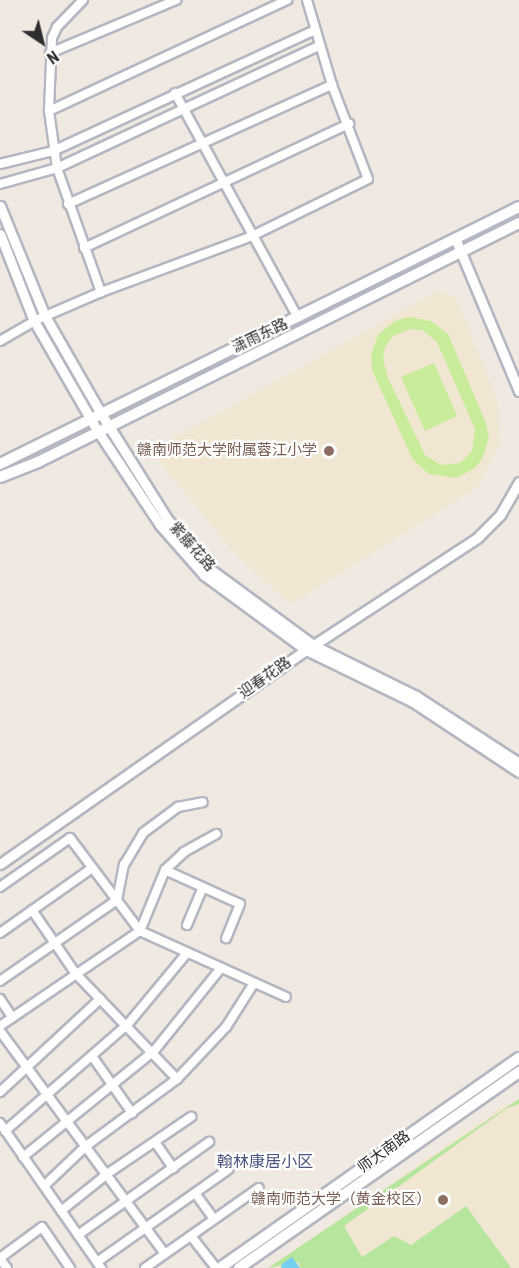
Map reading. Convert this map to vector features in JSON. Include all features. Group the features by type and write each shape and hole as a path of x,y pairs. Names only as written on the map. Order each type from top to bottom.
{"main road":[{"name":"潇雨东路","path":"0,464 33,451 95,415 298,318 519,207"},
{"name":"潇雨东路","path":"0,477 519,223"},
{"name":"师大南路","path":"220,1268 519,1058"},
{"name":"师大南路","path":"239,1268 519,1072"}],"street":[{"path":"83,0 57,27 50,53 49,111 57,168 101,292"},
{"path":"50,53 176,0"},
{"path":"49,111 287,0"},
{"path":"0,341 34,321 101,292 252,236 368,179 349,124 332,85 307,0"},
{"path":"0,164 53,151 315,30"},
{"path":"0,184 57,168 319,46"},
{"path":"68,204 332,85"},
{"path":"175,93 298,318"},
{"path":"84,248 224,185 349,124"},
{"name":"紫藤花路","path":"0,206 45,316 95,415"},
{"name":"紫藤花路","path":"0,234 34,321 95,415 135,490 186,557 225,593 309,647 413,702 519,772"},
{"path":"455,238 463,252 519,391"},
{"name":"迎春花路","path":"0,864 309,647 477,538 500,515 519,482"},
{"name":"紫藤花路","path":"309,647 416,696 519,763"},
{"path":"0,981 117,900 124,865 143,833 178,807 203,802"},
{"path":"0,1026 140,931 165,870 184,852 216,834"},
{"path":"0,887 69,838 140,931 286,997"},
{"path":"0,933 92,868"},
{"path":"165,870 240,904 226,938"},
{"path":"187,925 203,887"},
{"path":"32,910 76,974 154,1051 177,1079"},
{"path":"188,953 128,1024 49,1096 3,1127 99,1265 146,1228 230,1169"},
{"path":"23,1157 154,1051 221,968"},
{"path":"44,1186 86,1146 177,1079 226,1027 254,983"},
{"path":"0,999 12,1017"},
{"path":"0,1092 29,1068 100,999"},
{"path":"0,1030 165,1254"},
{"path":"92,1056 132,1113"},
{"path":"61,1212 107,1174 191,1117"},
{"path":"154,1142 173,1168"},
{"path":"78,1235 209,1142"},
{"path":"145,1268 259,1188"},
{"path":"195,1193 214,1219"},
{"path":"7,1268 0,1258 42,1227 70,1268"},
{"path":"191,1236 216,1268"}],"shaded area":[{"name":"赣南师范大学附属蓉江小学","path":"438,291 456,297 497,399 500,442 478,487 291,604 239,558 158,460 167,442"},
{"name":"赣南师范大学（黄金校区）","path":"519,1099 519,1268 268,1268 503,1106"}],"green space":[{"path":"409,317 431,321 448,334 486,423 489,437 483,457 475,468 456,478 429,474 413,460 372,370 371,355 378,335 395,321","holes":["410,329 422,330 437,342 475,429 472,451 460,463 441,465 425,455 388,378 383,359 385,347 393,336"]},
{"path":"434,363 457,416 425,431 401,377"},
{"path":"519,1099 519,1104 507,1108 344,1226 362,1257 394,1236 411,1245 466,1206 511,1268 300,1268 299,1262 268,1268"}],"water":[{"path":"292,1257 300,1268 281,1268 282,1264"}],"place":[{"name":"赣南师范大学附属蓉江小学","path":"329,451"},
{"name":"赣南师范大学（黄金校区）","path":"443,1200"}],"district":[{"name":"翰林康居小区","path":"265,1162"}]}
